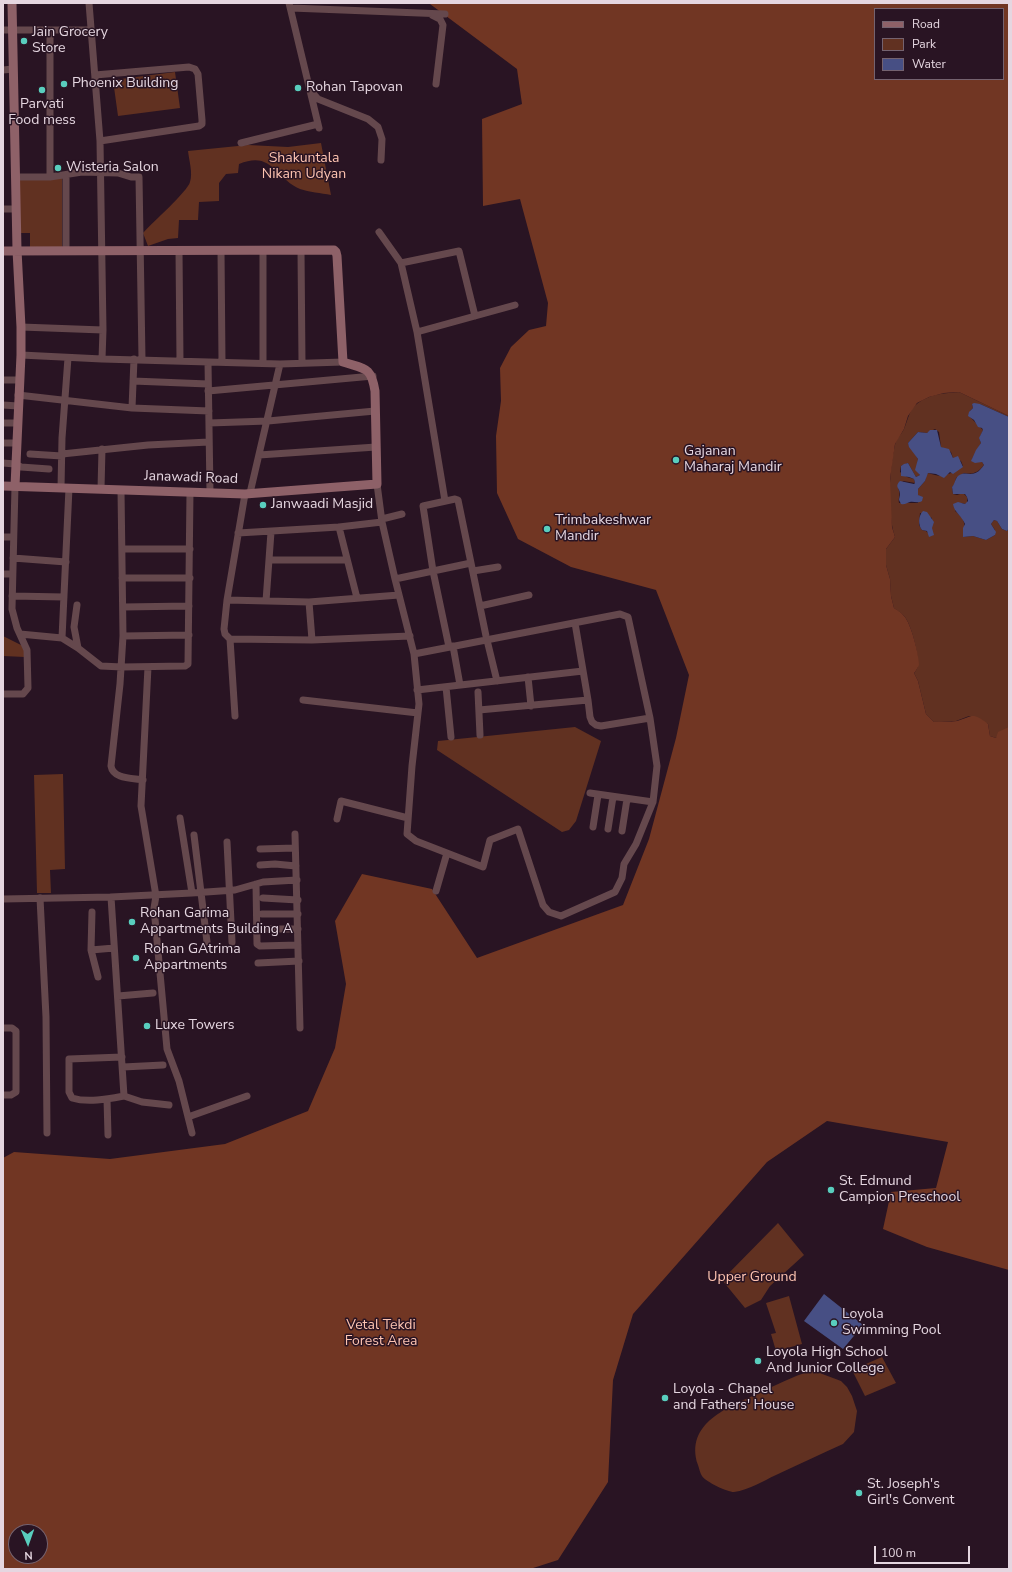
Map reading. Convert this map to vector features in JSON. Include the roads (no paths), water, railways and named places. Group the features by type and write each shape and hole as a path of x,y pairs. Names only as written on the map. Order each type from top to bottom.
{"street":[{"path":"3,694 23,694 28,688 27,650 20,634 12,607 16,443 21,355 21,327 17,250 13,69 8,30 12,3"},
{"path":"89,3 100,141 103,330 102,359"},
{"path":"241,143 319,126 290,6 445,14"},
{"path":"431,13 440,19 444,25 436,84"},
{"path":"8,30 91,30"},
{"path":"50,30 50,177"},
{"path":"95,75 189,67 192,68 198,74 202,120 202,124 199,126 100,141"},
{"path":"3,70 13,69"},
{"path":"310,91 318,99 368,119 378,127 382,139 381,160"},
{"path":"16,177 50,177 82,172 118,173 131,177 139,177 142,359"},
{"path":"66,175 66,250"},
{"path":"3,209 16,209"},
{"path":"379,232 401,263 417,332 445,501"},
{"path":"3,250 334,250 336,252 343,362"},
{"path":"179,250 180,361"},
{"path":"221,250 222,362"},
{"path":"262,250 263,363"},
{"path":"301,250 302,363"},
{"path":"401,263 459,252 475,316"},
{"path":"417,332 515,305"},
{"path":"21,327 103,330"},
{"path":"21,355 68,358 280,364 343,362 366,369 373,376 375,391 377,484 382,520 414,654 419,704 407,830 409,837 416,842 483,867 490,840 518,829 543,905 549,912 561,916 616,892 622,878 624,864 636,844 654,802 657,766 650,718 628,617 620,614 414,654"},
{"path":"62,638 66,562 65,488 62,455 68,358"},
{"path":"132,408 134,359"},
{"path":"208,362 210,492"},
{"path":"235,716 230,639 225,634 224,629 227,600 238,532 247,494 268,421 280,364"},
{"path":"133,381 208,387 275,385 373,376"},
{"path":"3,380 19,380"},
{"path":"18,395 132,408 209,411"},
{"path":"3,405 18,406"},
{"path":"209,423 268,421 375,411"},
{"path":"3,423 17,423"},
{"path":"3,442 16,443"},
{"path":"30,454 62,455 148,444 210,442"},
{"path":"259,455 376,447"},
{"path":"101,489 102,449"},
{"path":"3,463 16,464 21,467 49,469"},
{"name":"Janawadi Road","path":"3,486 247,494 377,484"},
{"path":"121,490 123,607 122,667 111,769 117,775 143,780"},
{"path":"20,634 62,638 78,648 101,666 148,667 185,666 188,664 190,492"},
{"path":"460,685 433,571 423,506 455,499 458,500 497,681"},
{"path":"238,532 271,532 339,527 382,520 402,514"},
{"path":"339,527 357,598"},
{"path":"266,600 271,532"},
{"path":"3,537 13,537"},
{"path":"122,549 190,549"},
{"path":"13,558 66,562"},
{"path":"269,560 347,560"},
{"path":"395,579 471,563"},
{"path":"473,571 498,567"},
{"path":"3,574 12,574"},
{"path":"122,578 190,578"},
{"path":"227,600 309,602 399,595"},
{"path":"480,606 528,595"},
{"path":"12,596 64,597"},
{"path":"309,602 312,640"},
{"path":"77,605 74,627 78,648"},
{"path":"123,607 189,606"},
{"path":"3,607 12,607"},
{"path":"575,623 592,722 601,726 650,718"},
{"path":"123,636 189,635"},
{"path":"230,639 312,640 410,636"},
{"path":"148,667 141,806 156,896 154,908 167,1049 179,1081 192,1133"},
{"path":"417,690 583,671"},
{"path":"528,678 531,706"},
{"path":"446,687 451,737"},
{"path":"478,692 480,735"},
{"path":"303,700 418,713"},
{"path":"479,710 588,700"},
{"path":"590,794 654,802"},
{"path":"593,827 598,795"},
{"path":"608,829 613,797"},
{"path":"622,831 627,799"},
{"path":"337,819 341,801 408,818"},
{"path":"180,818 192,893"},
{"path":"295,834 298,900 300,1028"},
{"path":"194,835 208,942"},
{"path":"227,842 232,942"},
{"path":"260,848 295,848"},
{"path":"436,891 447,853"},
{"path":"260,865 275,864 296,866"},
{"path":"3,899 156,896 229,890 264,882 297,880"},
{"path":"256,884 256,942 259,946 298,945"},
{"path":"111,897 124,1096"},
{"path":"40,898 46,1017 47,1133"},
{"path":"263,898 298,900"},
{"path":"92,912 91,950 98,977"},
{"path":"262,914 298,914"},
{"path":"256,930 298,928"},
{"path":"91,950 114,948"},
{"path":"258,963 299,961"},
{"path":"118,996 153,993"},
{"path":"3,1028 12,1028 16,1031 16,1092 13,1095 3,1095"},
{"path":"122,1057 69,1059 69,1092 72,1098 79,1100 107,1099 124,1096 142,1102 169,1105"},
{"path":"122,1067 163,1065"},
{"path":"188,1117 247,1096"},
{"path":"107,1099 108,1135"}],"water":[{"path":"972,404 980,404 1009,417 1009,528 1007,531 1002,529 997,521 994,520 991,524 996,532 995,535 986,540 973,536 963,537 963,528 965,524 953,504 958,502 965,504 968,501 965,494 953,494 952,487 957,477 961,474 973,474 980,470 984,465 982,462 975,463 971,461 981,443 979,438 983,430 982,428 978,427 974,420 968,416 969,412 973,408"},
{"path":"930,430 937,430 941,447 949,449 953,458 958,456 963,467 953,474 950,472 944,478 936,474 928,473 925,481 918,489 918,495 923,497 922,501 901,504 899,500 900,492 897,486 898,483 900,481 915,483 914,479 901,476 901,466 908,463 916,477 920,475 915,470 918,459 909,447 908,443 918,432 927,433"},
{"path":"923,511 927,512 934,522 932,528 934,535 929,537 927,531 922,530 920,526 919,518"},
{"name":"Loyola Swimming Pool","path":"824,1294 863,1325 843,1349 804,1321"}],"place":[{"name":"Jain Grocery Store","path":"24,41"},
{"name":"Phoenix Building","path":"64,84"},
{"name":"Rohan Tapovan","path":"298,88"},
{"name":"Parvati Food mess","path":"42,90"},
{"name":"Wisteria Salon","path":"58,168"},
{"name":"Gajanan Maharaj Mandir","path":"676,460"},
{"name":"Janwaadi Masjid","path":"263,505"},
{"name":"Trimbakeshwar Mandir","path":"547,529"},
{"name":"Rohan Garima Appartments Building A","path":"132,922"},
{"name":"Rohan GAtrima Appartments","path":"136,958"},
{"name":"Luxe Towers","path":"147,1026"},
{"name":"St. Edmund Campion Preschool","path":"831,1190"},
{"name":"Loyola Swimming Pool","path":"834,1323"},
{"name":"Loyola High School And Junior College","path":"758,1361"},
{"name":"Loyola - Chapel and Fathers' House","path":"665,1398"},
{"name":"St. Joseph's Girl's Convent","path":"859,1493"}],"park label":[{"name":"Shakuntala Nikam Udyan","path":"304,168"},
{"name":"Upper Ground","path":"752,1278"},
{"name":"Vetal Tekdi Forest Area","path":"381,1334"}]}
